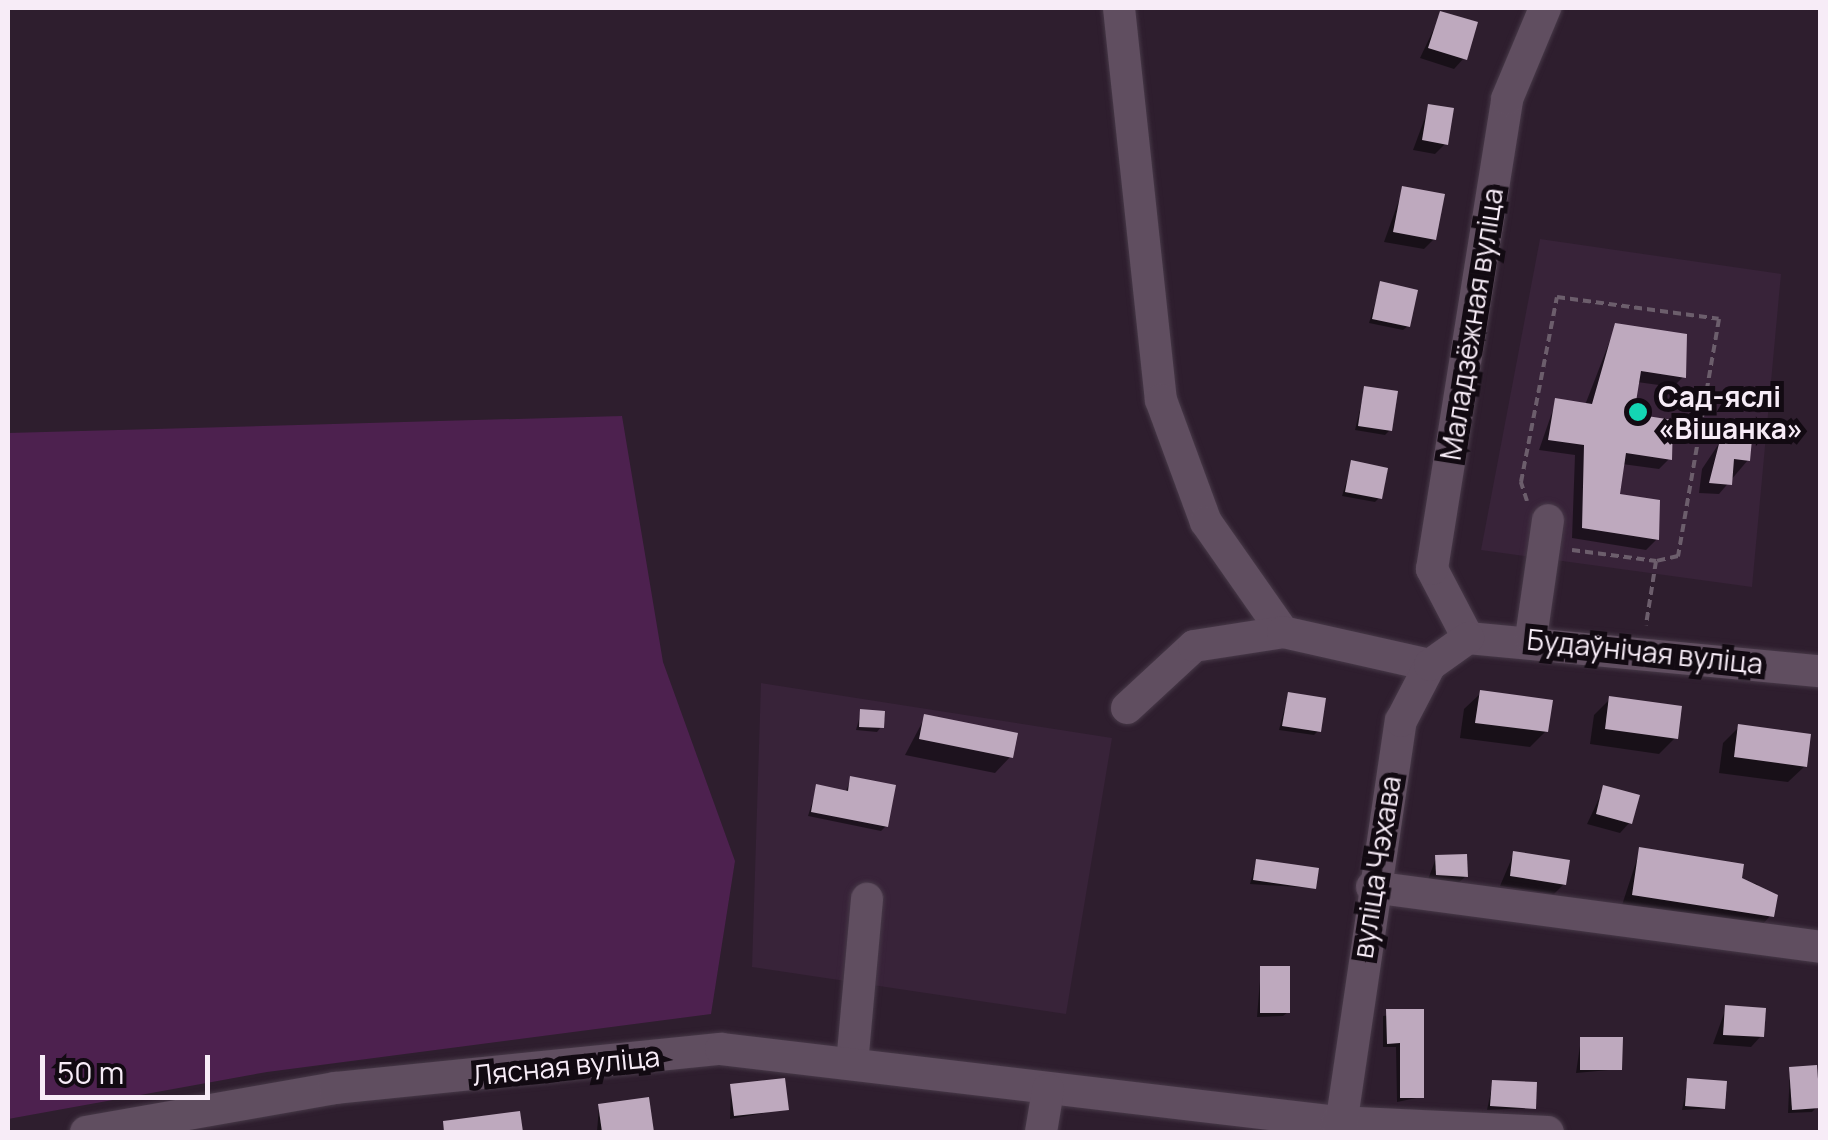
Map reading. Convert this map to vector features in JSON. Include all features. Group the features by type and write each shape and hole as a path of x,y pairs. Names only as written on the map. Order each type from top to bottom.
{"street":[{"path":"1119,8 1161,400 1206,522 1283,632"},
{"name":"Маладзёжная вуліца","path":"1468,638 1432,569 1506,99 1544,8"},
{"path":"1531,638 1546,533"},
{"path":"1127,708 1194,646 1283,632 1430,665"},
{"name":"Будаўнічая вуліца","path":"1468,638 1531,638 1820,671"},
{"name":"вуліца Чэхава","path":"1339,1127 1372,887 1400,721 1430,665 1468,638"},
{"path":"1372,887 1820,947"},
{"path":"852,1064 868,899"},
{"name":"Лясная вуліца","path":"86,1132 335,1088 721,1049 1048,1090"},
{"path":"1040,1132 1048,1090 1339,1127 1548,1132"}],"path":[{"path":"1557,296 1720,319 1678,556 1656,562 1546,533 1521,482 1557,296"},
{"path":"1642,650 1656,562"}],"shaded area":[{"name":"Сад-яслі «Вішанка»","path":"1540,239 1781,274 1752,587 1481,550"},
{"path":"622,416 663,662 735,861 711,1014 267,1072 8,1119 8,433"},
{"path":"761,683 1112,738 1066,1014 752,967"}],"building":[{"path":"1440,11 1478,22 1467,60 1428,48"},
{"path":"1428,104 1454,108 1448,145 1422,140"},
{"path":"1402,186 1445,194 1436,240 1393,232"},
{"path":"1380,281 1418,290 1410,327 1372,319"},
{"path":"1615,323 1687,334 1686,378 1641,371 1634,414 1673,420 1672,460 1626,453 1620,494 1660,500 1659,540 1582,528 1584,445 1548,440 1555,398 1592,404"},
{"path":"1364,386 1398,391 1392,431 1358,426"},
{"path":"1721,436 1752,439 1750,461 1734,459 1732,485 1709,483"},
{"path":"1351,460 1388,468 1382,499 1345,492"},
{"path":"1480,690 1553,700 1548,732 1475,723"},
{"path":"1288,692 1326,698 1321,732 1282,726"},
{"path":"1609,696 1682,706 1678,739 1605,729"},
{"path":"860,709 885,711 884,728 859,727"},
{"path":"924,714 1018,733 1013,758 919,739"},
{"path":"1738,724 1811,734 1807,767 1734,757"},
{"path":"850,776 896,785 888,827 811,812 816,784 848,791"},
{"path":"1603,785 1640,795 1632,824 1596,814"},
{"path":"1639,847 1744,864 1742,878 1778,895 1774,917 1632,895"},
{"path":"1513,851 1570,860 1566,885 1510,876"},
{"path":"1467,854 1468,877 1436,875 1435,855"},
{"path":"1256,859 1319,868 1316,889 1253,880"},
{"path":"1260,966 1290,966 1290,1013 1260,1013"},
{"path":"1725,1005 1766,1008 1764,1037 1723,1035"},
{"path":"1386,1009 1424,1009 1424,1098 1400,1098 1400,1043 1387,1044"},
{"path":"1580,1037 1623,1037 1622,1070 1580,1070"},
{"path":"1817,1065 1820,1108 1792,1110 1789,1067"},
{"path":"785,1078 789,1110 734,1116 730,1084"},
{"path":"1687,1078 1727,1081 1725,1109 1685,1106"},
{"path":"1492,1080 1537,1082 1536,1109 1490,1106"},
{"path":"649,1097 654,1132 602,1132 598,1104"},
{"path":"520,1111 523,1132 444,1132 443,1121"}],"place":[{"name":"Сад-яслі «Вішанка»","path":"1638,412"}]}
